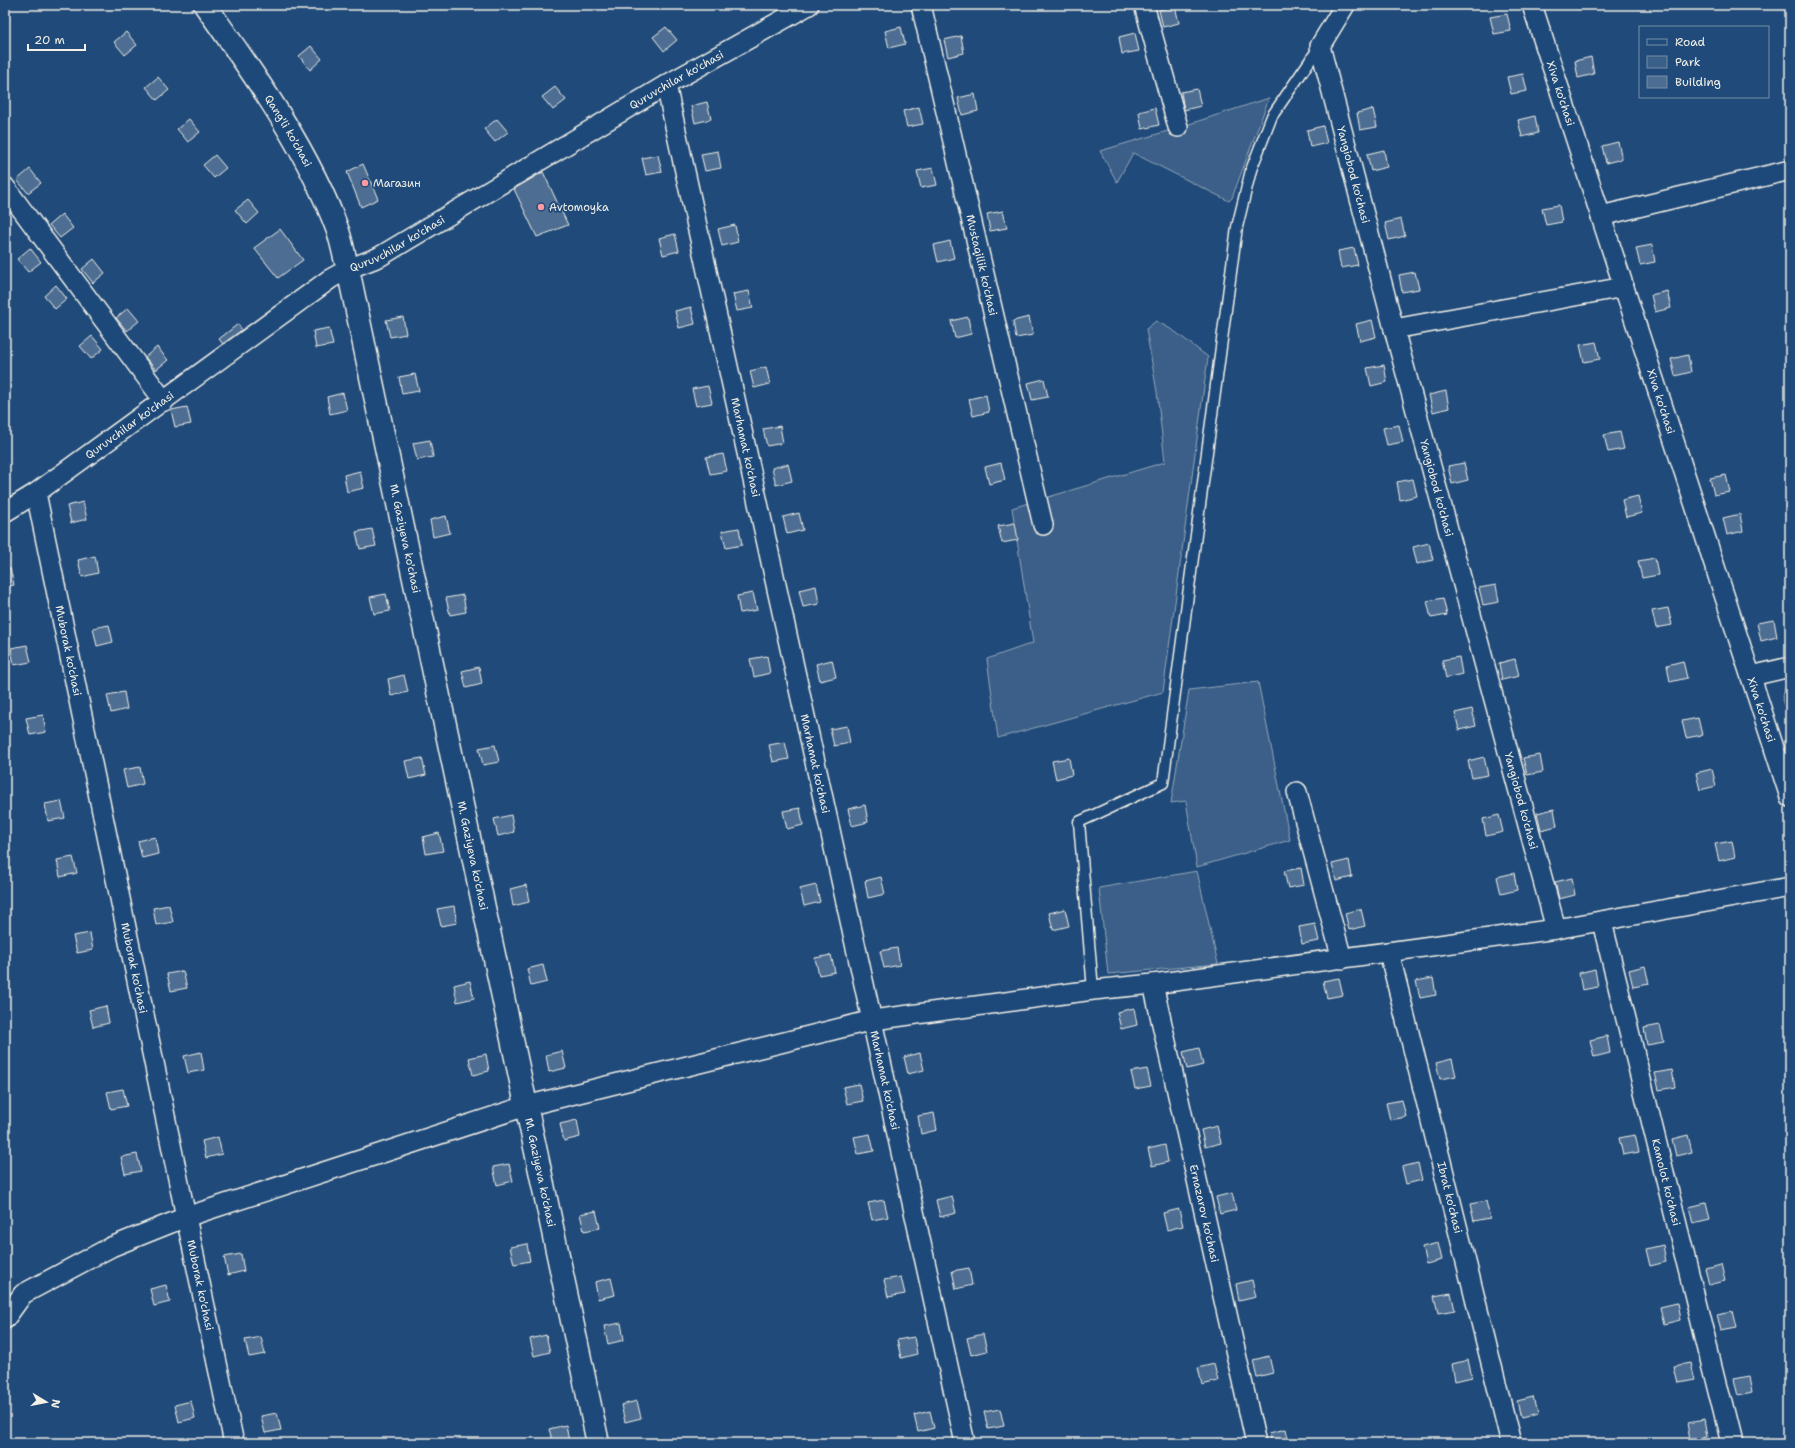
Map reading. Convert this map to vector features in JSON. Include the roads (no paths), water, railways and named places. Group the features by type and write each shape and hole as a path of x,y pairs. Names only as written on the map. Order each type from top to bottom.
{"street":[{"name":"Qang'li ko'chasi","path":"206,5 248,66 284,122 304,157 338,231 348,269"},
{"name":"Quruvchilar ko'chasi","path":"5,512 36,493 330,279 348,269 379,257 666,85 809,5"},
{"name":"Mustaqillik ko'chasi","path":"921,5 1043,525"},
{"path":"1144,5 1178,127"},
{"path":"1320,46 1345,5"},
{"name":"Xiva ko'chasi","path":"1532,5 1790,797"},
{"name":"Yangiobod ko'chasi","path":"1320,46 1394,329 1556,930"},
{"name":"Marhamat ko'chasi","path":"666,85 965,1443"},
{"path":"1601,216 1790,170"},
{"path":"5,187 164,401"},
{"name":"M. Gaziyeva ko'chasi","path":"348,269 598,1443"},
{"path":"1394,329 1624,287"},
{"name":"Muborak ko'chasi","path":"36,493 234,1443"},
{"path":"1751,676 1790,667"},
{"path":"1297,792 1342,959"},
{"path":"5,1319 23,1294 111,1246 186,1217 526,1106 873,1020 1556,930 1790,887"},
{"name":"Kamolot ko'chasi","path":"1602,922 1731,1443"},
{"name":"Ibrat ko'chasi","path":"1389,952 1511,1443"},
{"name":"Ernazarov ko'chasi","path":"1153,984 1256,1443"}],"lane":[{"path":"1093,990 1079,822 1163,783 1237,227 1252,170 1272,116 1320,46"}],"place":[{"name":"Магазин","path":"365,183"},
{"name":"Avtomoyka","path":"541,207"}]}
